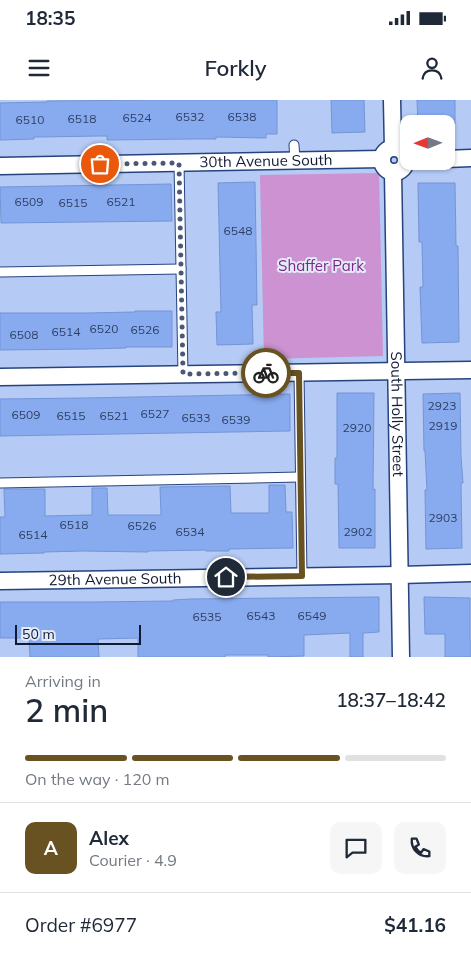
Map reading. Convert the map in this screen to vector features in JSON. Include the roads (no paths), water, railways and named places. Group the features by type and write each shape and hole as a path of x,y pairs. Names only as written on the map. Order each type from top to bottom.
{"street":[{"path":"392,100 385,168 393,172 400,169"},
{"path":"387,153 398,148 400,150"},
{"name":"30th Avenue South","path":"0,166 179,163 294,153 387,153"},
{"path":"455,159 471,158"},
{"name":"South Holly Street","path":"393,172 401,657"},
{"path":"0,377 471,370"},
{"name":"29th Avenue South","path":"0,581 471,573"}],"lane":[{"path":"179,163 183,374"},
{"path":"0,272 181,269"},
{"path":"299,373 302,576"},
{"path":"0,483 300,477"}],"park label":[{"name":"Shaffer Park","path":"321,266"}]}
